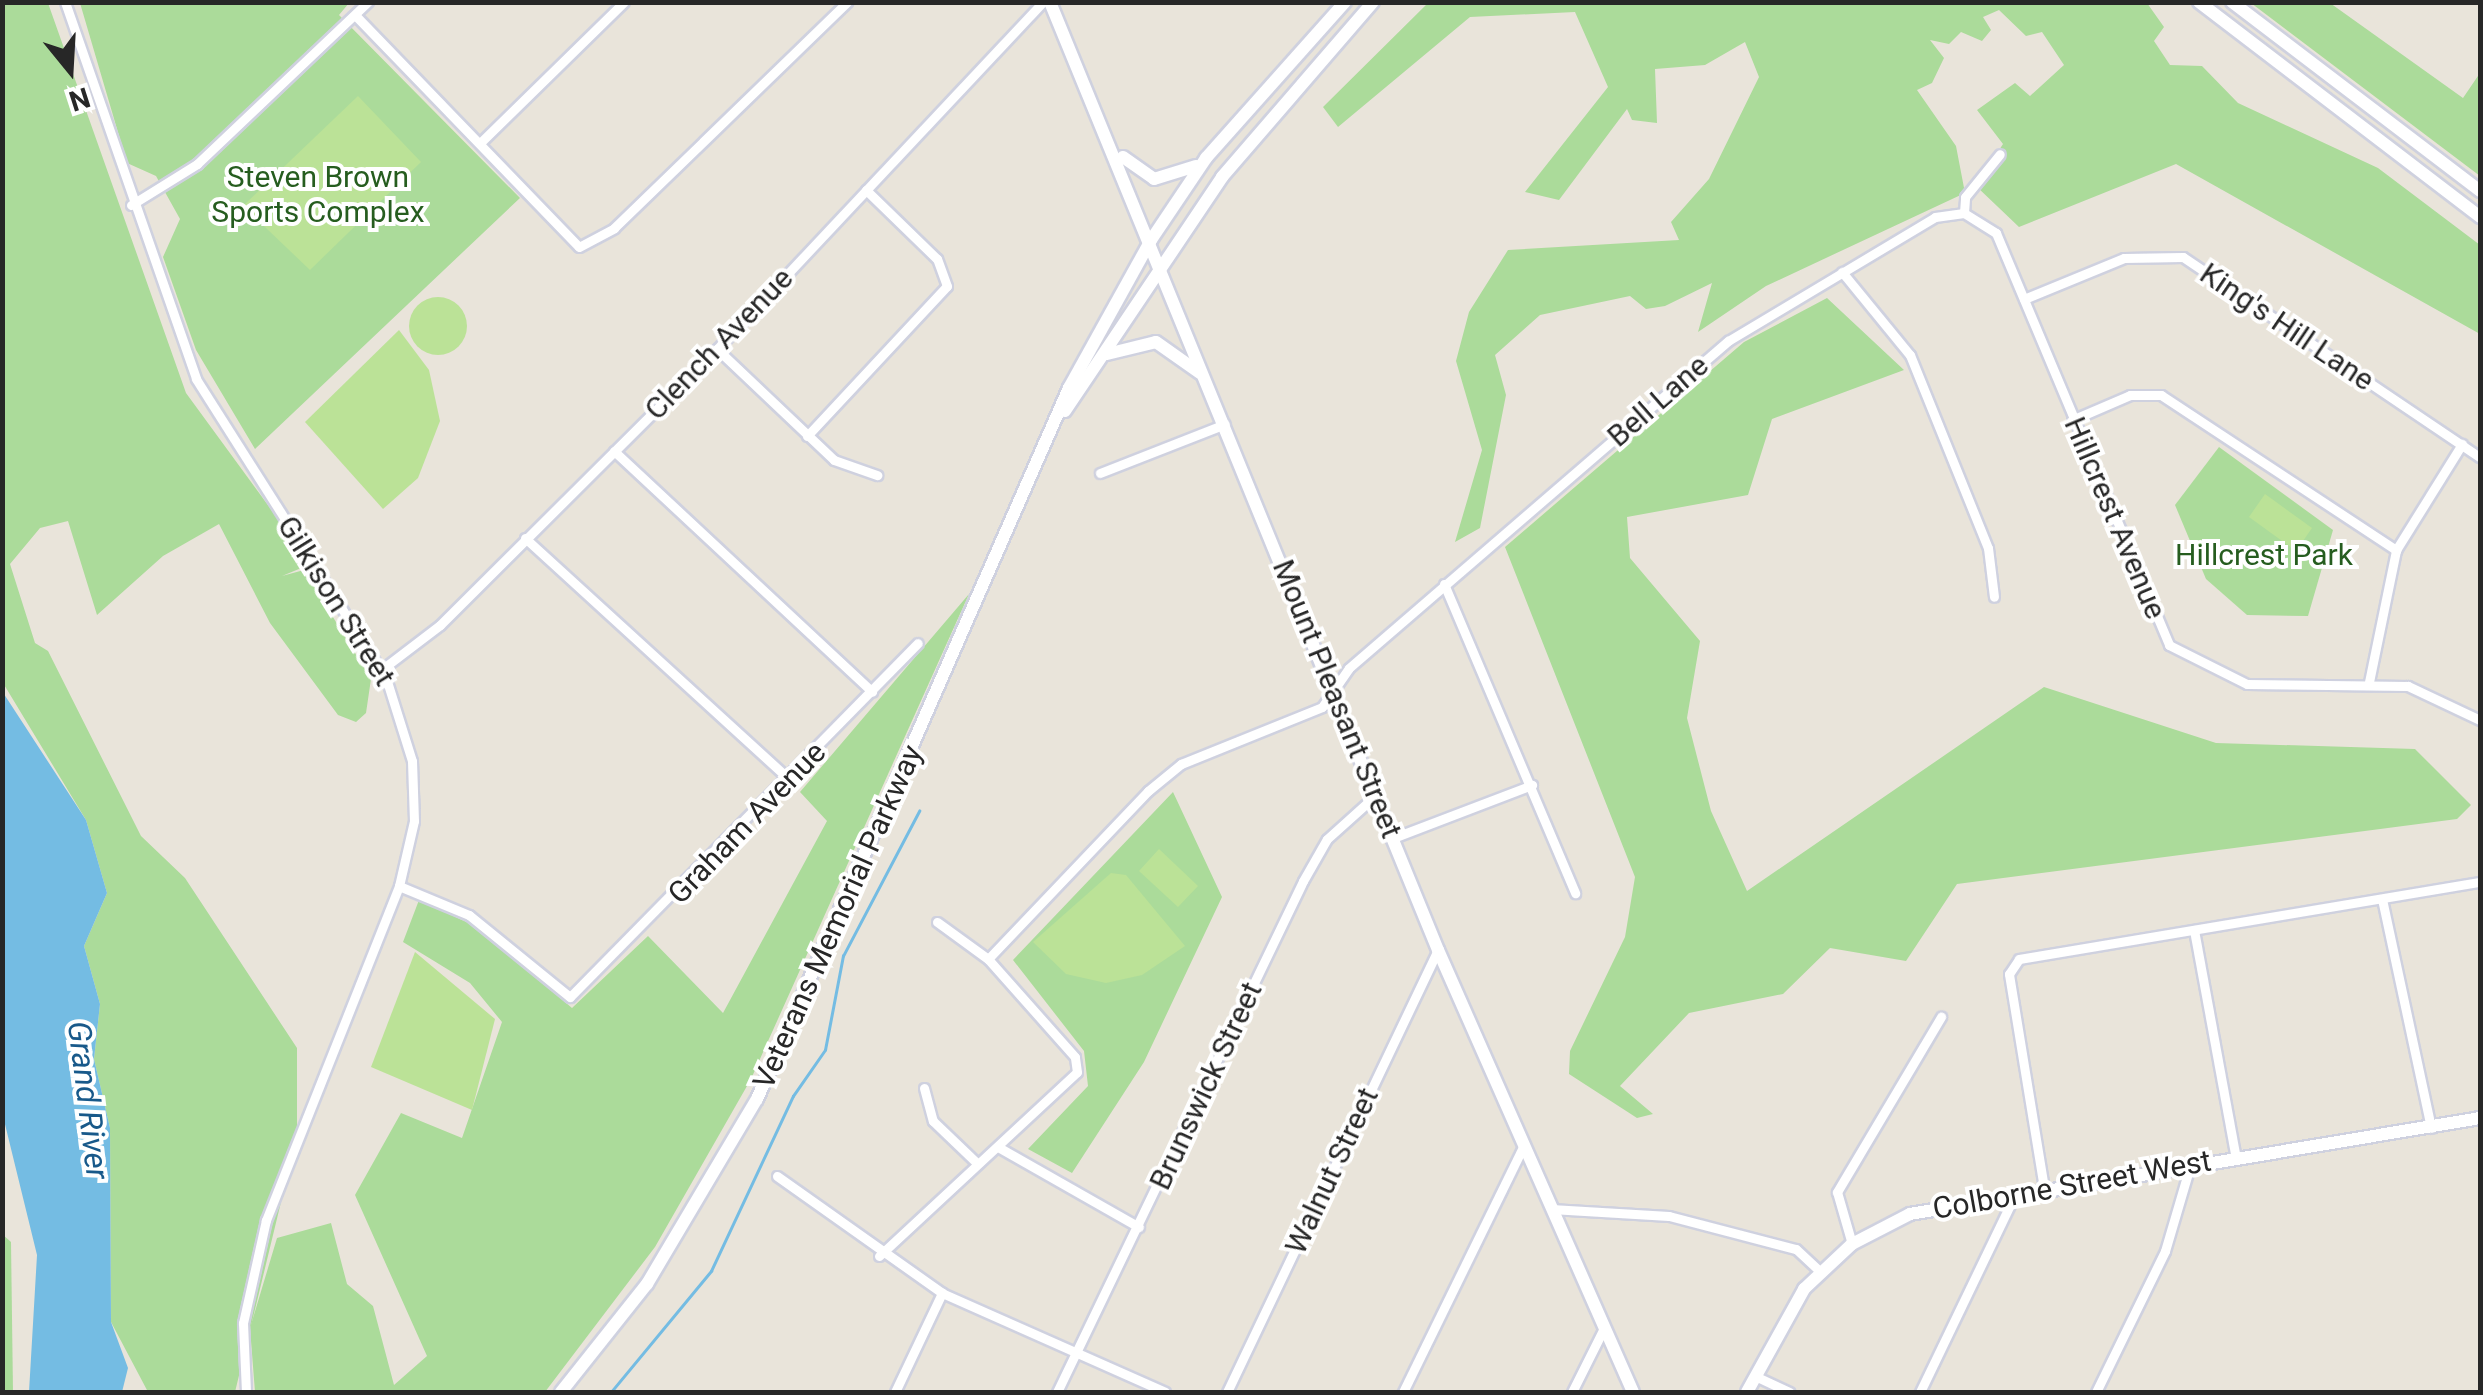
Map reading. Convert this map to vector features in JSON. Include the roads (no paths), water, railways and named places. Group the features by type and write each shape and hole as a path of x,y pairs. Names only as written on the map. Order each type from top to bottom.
{"main road":[{"name":"Mount Pleasant Street","path":"1046,2 1114,146 1438,950 1633,1392"},
{"name":"Veterans Memorial Parkway","path":"561,1392 647,1284 757,1098 1063,413 1151,240 1206,158 1345,2"},
{"name":"Veterans Memorial Parkway","path":"1063,413 1107,354 1160,261 1284,100 1373,2"},
{"path":"2199,2 2480,218"},
{"path":"2232,2 2480,191"},
{"path":"1114,146 1154,179 1178,178 1206,158"},
{"path":"1107,354 1156,342 1187,357 1208,382"},
{"name":"Colborne Street West","path":"1747,1392 1820,1271 1852,1244 1910,1214 2016,1192 2480,1118"}],"street":[{"name":"Gilkison Street","path":"66,2 131,205 196,379 382,670 414,780 399,886 266,1220 243,1323 246,1392"},
{"path":"131,205 197,164 368,2"},
{"path":"480,142 624,2"},
{"path":"355,15 480,142 560,231 586,246 847,2"},
{"name":"Clench Avenue","path":"382,670 440,626 717,349 1046,2"},
{"path":"1964,213 1965,197 2000,154"},
{"path":"807,436 947,286 937,259 866,190"},
{"name":"Bell Lane","path":"988,958 1181,764 1322,707 1334,690 1444,584 1728,341 1935,217 1964,213"},
{"name":"Hillcrest Avenue","path":"1964,213 1996,234 2169,645 2247,684 2369,682 2408,686 2480,720"},
{"name":"King's Hill Lane","path":"2024,299 2124,258 2183,257 2480,457"},
{"path":"1842,272 1910,355 1988,548 1994,598"},
{"path":"717,349 807,436 844,466 877,475"},
{"path":"2072,420 2130,395 2160,395 2396,550"},
{"path":"1100,474 1226,424"},
{"path":"2369,682 2396,550 2462,444"},
{"path":"614,450 872,692"},
{"path":"525,538 790,780"},
{"path":"1444,584 1576,893"},
{"name":"Graham Avenue","path":"399,886 468,915 570,997 790,780 918,643"},
{"path":"1392,838 1532,786"},
{"name":"Brunswick Street","path":"1057,1392 1303,880 1326,839 1376,795"},
{"path":"2044,1188 2009,974 2019,959 2480,882"},
{"path":"2382,899 2431,1128"},
{"path":"879,1256 1074,1079 1075,1057 988,958 938,922"},
{"path":"2194,930 2236,1158"},
{"name":"Walnut Street","path":"1227,1392 1438,950"},
{"path":"1852,1244 1837,1192 1941,1017"},
{"path":"924,1088 933,1120 977,1163"},
{"path":"998,1147 1138,1227"},
{"path":"1403,1392 1523,1147"},
{"path":"2096,1392 2166,1251 2190,1166"},
{"path":"778,1176 879,1256 942,1293 1165,1392"},
{"path":"1920,1392 2016,1192"},
{"path":"1550,1209 1669,1216 1789,1246 1820,1271"},
{"path":"895,1392 942,1293"},
{"path":"1572,1392 1604,1330"},
{"path":"1755,1376 1790,1392"}],"water":[{"name":"Grand River","path":"2,691 86,820 107,893 84,946 100,1004 94,1059 110,1128 111,1322 128,1368 122,1392 29,1392 37,1255 2,1112"}],"waterway":[{"path":"2,211 2,275"},
{"path":"611,1392 711,1271 793,1096 825,1050 843,956 919,811"}],"park label":[{"name":"Steven Brown Sports Complex","path":"318,194"},
{"name":"Hillcrest Park","path":"2264,555"}]}
